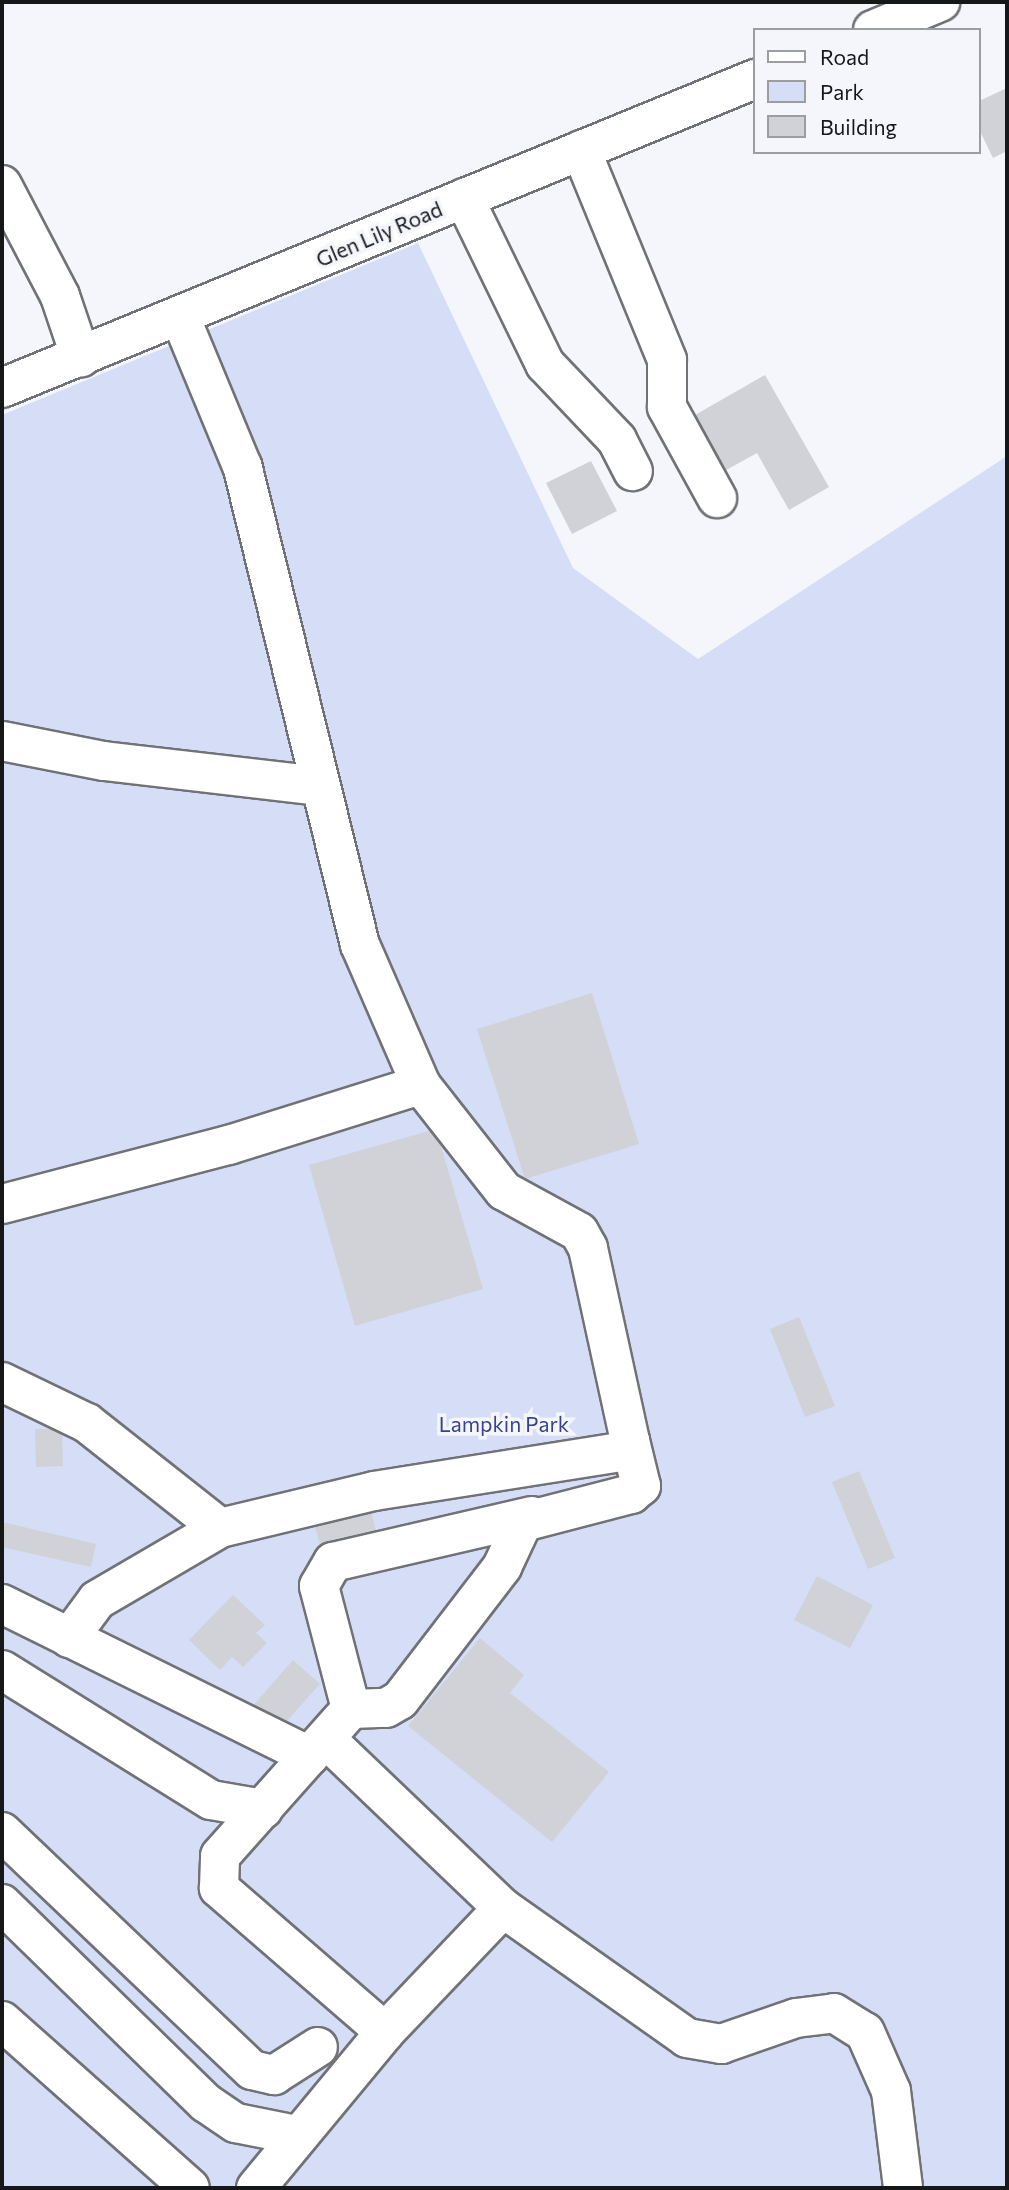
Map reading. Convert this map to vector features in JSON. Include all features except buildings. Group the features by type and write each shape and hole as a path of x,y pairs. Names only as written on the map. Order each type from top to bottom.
{"street":[{"path":"878,28 940,2"},
{"name":"Glen Lily Road","path":"2,388 81,358 754,79"},
{"path":"581,150 667,360 667,407 718,498"},
{"path":"2,185 60,296 81,358"},
{"path":"464,198 545,364 617,440 633,471"},
{"path":"180,316 242,466 360,945 421,1085 504,1191 579,1231 588,1248 641,1486 631,1494 334,1562 319,1586 351,1709"},
{"path":"2,741 104,761 319,786"},
{"path":"2,1203 229,1145 421,1085"},
{"path":"2,1382 87,1423 220,1528"},
{"path":"69,1638 97,1600 220,1528 431,1480 614,1456 630,1441"},
{"path":"385,2032 219,1888 220,1856 351,1709 386,1708 400,1700 502,1567 516,1531 532,1516"},
{"path":"2,1604 69,1638 318,1748 503,1908 687,2038 722,2044 796,2018 834,2014 865,2032 891,2091 903,2188"},
{"path":"2,1670 211,1800 263,1809"},
{"path":"2,1832 252,2070 274,2075 318,2047"},
{"path":"2,1904 206,2103 236,2123 296,2135"},
{"path":"256,2188 296,2135 385,2032 503,1908"},
{"path":"2,2021 190,2188"}],"green space":[{"name":"Lampkin Park","path":"418,243 573,568 698,659 1007,456 1007,2188 2,2188 2,415"}]}
